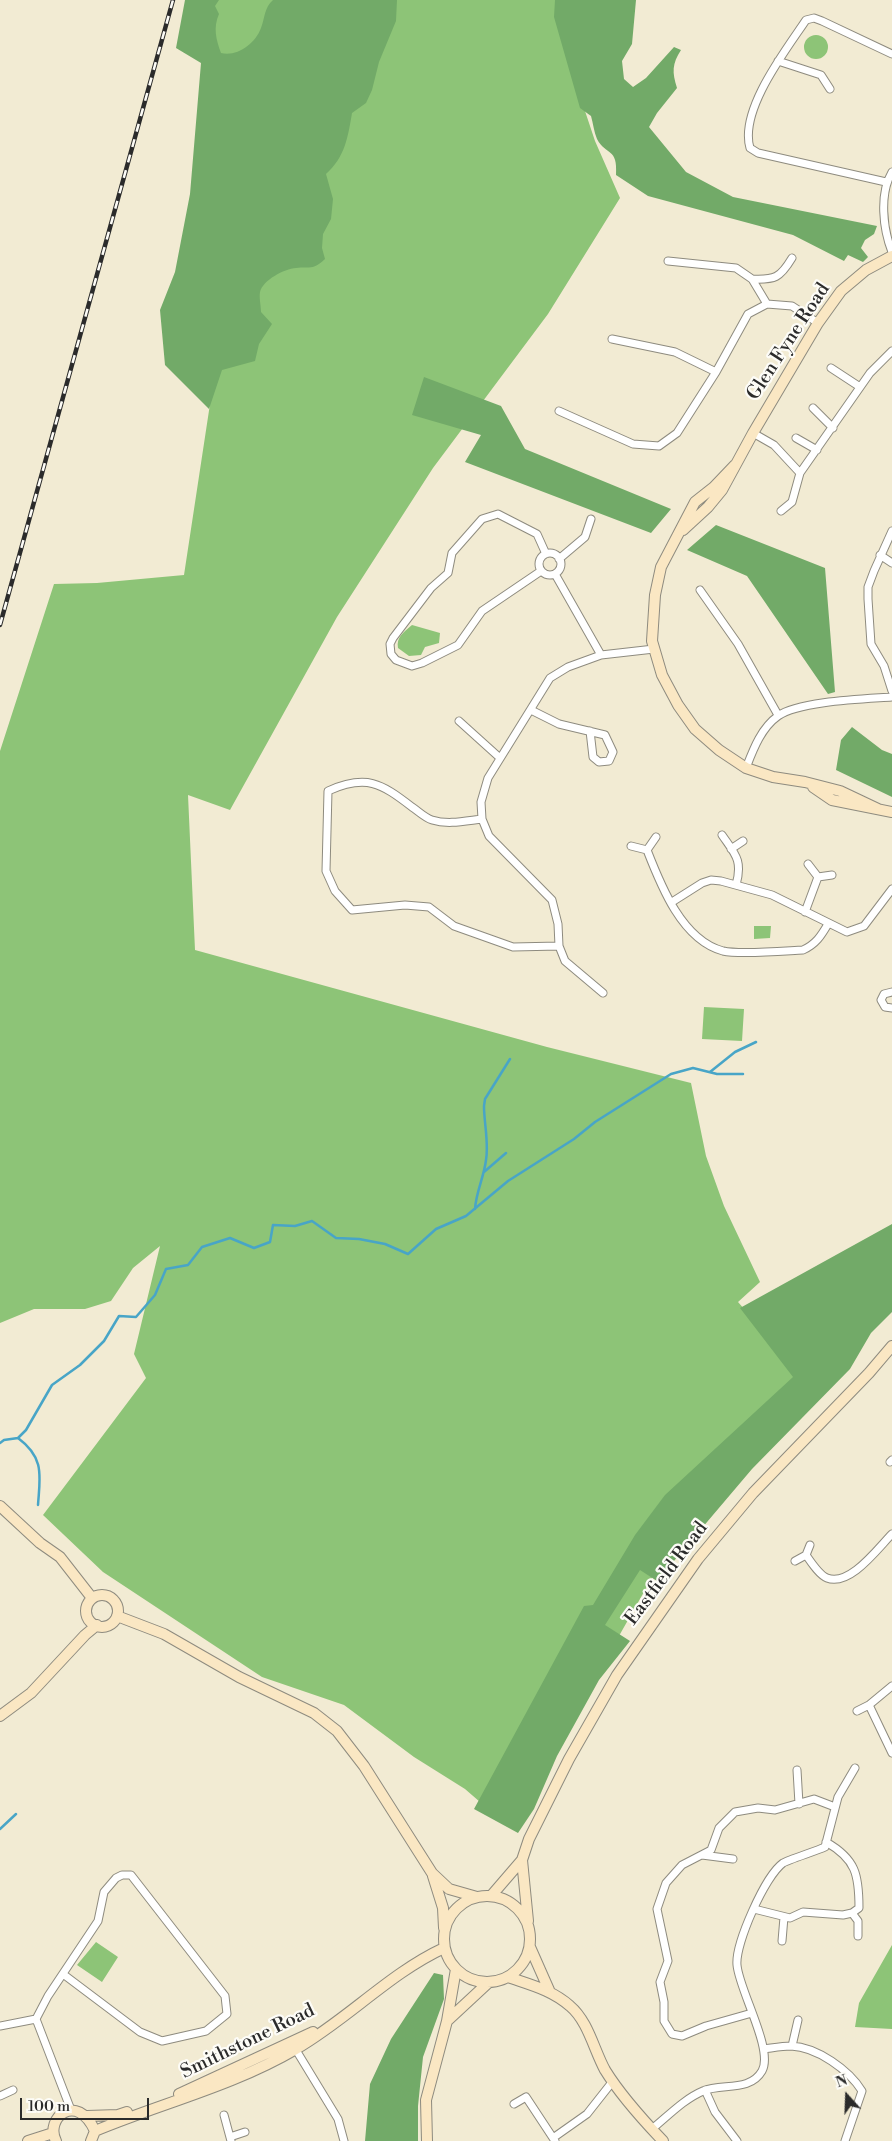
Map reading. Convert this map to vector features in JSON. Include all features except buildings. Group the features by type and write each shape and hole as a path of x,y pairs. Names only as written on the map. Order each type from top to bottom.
{"street":[{"path":"886,182 758,153 750,148 747,140 756,104 768,74 806,20 814,18 892,54"},
{"path":"778,62 821,75 830,89"},
{"path":"892,172 886,182 884,232 892,254"},
{"name":"Glen Fyne Road","path":"892,254 866,270 841,291 818,323 735,465 696,502 661,567 655,595 652,640 662,675 678,705 694,728 719,750 746,768 773,777 806,782 832,800 892,812"},
{"path":"752,279 771,280 783,273 792,258"},
{"path":"668,262 736,268 752,279 767,304"},
{"path":"559,411 633,444 659,446 678,434 716,372 748,314 767,304 792,306 818,323"},
{"path":"612,339 675,352 716,372"},
{"path":"780,511 792,502 800,473 860,387 870,373 892,351"},
{"path":"831,368 860,387"},
{"path":"813,408 833,428"},
{"path":"753,433 774,445 800,473"},
{"path":"796,438 817,450"},
{"path":"541,571 482,611 458,645 422,664 412,666 396,660 392,654 390,644 393,638 430,588 448,574 452,553 482,519 498,514 537,534 546,554"},
{"path":"559,559 585,537 591,519"},
{"path":"892,530 868,587 869,636 871,644 884,666 892,691"},
{"path":"546,554 552,554 559,559 560,567 555,574 545,574 541,571 539,564 541,558 546,554"},
{"path":"880,556 892,563"},
{"path":"555,574 601,655"},
{"path":"700,590 738,644 778,715"},
{"path":"603,993 565,961 559,946 558,924 552,900 489,836 482,819 481,802 488,778 531,710 540,691 550,678 568,667 601,655 654,649"},
{"path":"746,768 762,733 778,715 813,705 892,697"},
{"path":"531,710 559,724 590,731 605,735 613,752 609,761 599,762 593,757 590,731"},
{"path":"460,721 500,758"},
{"path":"482,819 446,823 429,819 389,789 365,781 346,783 328,791 326,872 335,891 352,910 405,905 429,907 454,926 514,947 559,946"},
{"path":"722,835 738,860 740,870 736,885"},
{"path":"647,850 656,837"},
{"path":"731,849 743,841"},
{"path":"631,846 647,850"},
{"path":"647,850 672,902 690,932 723,951 803,950 812,946 820,938 828,924"},
{"path":"808,864 818,877"},
{"path":"818,877 832,875"},
{"path":"804,912 818,877"},
{"path":"672,902 702,883 712,880 772,895 847,932 856,931 864,926 892,889"},
{"path":"892,992 884,994 881,1000 885,1007 892,1008"},
{"name":"Eastfield Road","path":"491,1896 522,1860 533,1831 598,1706 633,1649 682,1579 753,1493 869,1373 892,1346"},
{"path":"0,1506 40,1543 60,1557 92,1598"},
{"path":"806,1556 827,1578 842,1579 853,1574 892,1534"},
{"path":"795,1561 806,1556 810,1545"},
{"path":"0,1716 31,1693 85,1634 97,1625 110,1624 117,1616 117,1606 113,1599 104,1595 92,1598 88,1604 87,1614 97,1625"},
{"path":"117,1616 164,1634 240,1677 314,1713 337,1731 364,1766 432,1873 449,1889 476,1897 491,1896 511,1902 523,1914 528,1924 530,1947 549,1990"},
{"path":"857,1711 869,1705 892,1686"},
{"path":"869,1705 892,1753"},
{"path":"652,2129 691,2097 705,2090 742,2085 754,2079 763,2070 764,2049 736,1965 742,1938 771,1875 784,1862 825,1847 838,1796 855,1768"},
{"path":"797,1770 799,1804"},
{"path":"752,2013 706,2026 682,2036 672,2034 664,2021 664,2002 660,1982 668,1960 657,1909 666,1884 682,1865 711,1850 719,1828 735,1812 758,1808 775,1810 814,1799 835,1808"},
{"path":"754,1909 790,1918 803,1912 843,1915 852,1913 859,1908 859,1884 852,1862 840,1850 826,1842"},
{"path":"701,1855 733,1859"},
{"name":"Eastfield Road","path":"522,1860 528,1924"},
{"path":"432,1873 443,1908 444,1948 456,1969 471,1978 488,1982 508,1977 521,1967 530,1947"},
{"path":"0,2026 36,2019 64,1974 98,1922 102,1900 107,1888 120,1876 131,1875 225,1996 227,2014 206,2031 162,2041 140,2032 64,1974"},
{"path":"444,1936 451,1916 460,1906 476,1897"},
{"path":"852,1913 858,1921 858,1936"},
{"path":"782,1941 784,1917"},
{"name":"Smithstone Road","path":"95,2131 240,2077 296,2050 364,2003 407,1968 444,1948"},
{"path":"427,2141 426,2100 447,2021 456,1969"},
{"path":"508,1977 549,1990 572,2007 587,2030 605,2070 626,2100 663,2141"},
{"path":"447,2021 488,1982"},
{"name":"Smithstone Road","path":"71,2110 81,2112 87,2116 118,2115 180,2094 308,2034 364,2003"},
{"path":"28,2141 54,2137 56,2120 62,2114 71,2110 36,2019"},
{"path":"792,2046 798,2020"},
{"path":"764,2049 792,2046 814,2052 832,2062 856,2082 862,2092 845,2141"},
{"path":"296,2050 338,2119 344,2141"},
{"path":"514,2104 526,2097 554,2139 587,2114 613,2081"},
{"path":"0,2096 13,2090"},
{"path":"705,2090 714,2112 737,2141"},
{"path":"224,2115 230,2139 245,2132"},
{"path":"87,2116 95,2131 91,2141"}],"green space":[{"path":"185,0 219,0 215,6 219,14 216,34 221,53 227,54 239,51 250,44 258,34 268,6 273,0 397,0 396,21 379,62 372,90 366,103 352,113 342,154 326,174 333,199 331,219 323,234 322,248 325,259 314,267 291,269 280,273 265,283 260,292 261,312 272,324 259,344 255,361 222,370 209,409 165,365 160,310 175,272 190,194 201,63 176,48"},
{"path":"199,0 293,0 252,64 211,60"},
{"path":"395,0 562,0 561,39 595,141 620,198 548,314 433,468 337,617 230,810 188,795 195,950 547,1047 691,1083 706,1156 724,1206 760,1282 738,1302 804,1377 674,1539 510,1828 465,1789 414,1757 344,1705 262,1677 103,1572 43,1515 146,1378 134,1354 160,1246 133,1268 111,1301 85,1309 34,1309 0,1323 0,751 54,584 97,583 184,575 210,404 212,350"},
{"path":"555,0 636,0 632,44 622,61 624,79 633,87 646,78 674,47 681,50 674,68 677,88 657,113 649,127 686,172 733,197 877,226 874,234 865,240 861,248 868,257 863,262 848,255 844,261 793,235 648,196 616,175 613,156 597,139 591,116 580,108 554,17"},
{"path":"816,35 824,39 828,47 824,55 816,59 808,55 804,47 808,39"},
{"path":"424,377 501,406 525,449 671,509 651,533 465,462 481,435 412,415"},
{"path":"716,525 825,568 835,692 828,694 747,576 687,550"},
{"path":"412,625 440,633 439,643 425,647 421,655 409,656 398,648 398,641 401,635"},
{"path":"852,727 882,750 892,754 892,797 836,770 841,740"},
{"path":"754,926 771,926 770,938 754,939"},
{"path":"704,1007 744,1009 742,1041 702,1039"},
{"path":"892,1224 892,1312 871,1333 850,1369 752,1469 657,1581 640,1570 605,1625 630,1641 599,1680 557,1756 534,1809 518,1833 474,1809 584,1606 593,1605 635,1535 665,1495 793,1377 740,1308"},
{"path":"96,1942 118,1957 102,1982 77,1965"},
{"path":"892,1945 892,2029 855,2027 859,2003"},
{"path":"434,1973 443,1975 444,1999 423,2057 418,2106 418,2141 365,2141 370,2084 391,2039"}],"waterway":[{"path":"710,1072 735,1052 756,1042"},
{"path":"475,1209 487,1153 484,1113 485,1099 510,1059"},
{"path":"0,1443 4,1440 18,1438 26,1430 52,1385 80,1365 104,1341 119,1316 136,1317 155,1295 166,1269 188,1265 202,1247 230,1238 254,1248 270,1242 273,1225 295,1226 312,1221 336,1238 359,1239 385,1244 408,1254 436,1229 466,1216 508,1181 574,1139 595,1122 671,1074 693,1068 717,1074 743,1074"},
{"path":"484,1172 506,1153"},
{"path":"18,1438 27,1445 37,1460 40,1476 38,1505"},
{"path":"0,1829 16,1814"}],"railway":[{"path":"0,625 173,0"}]}
